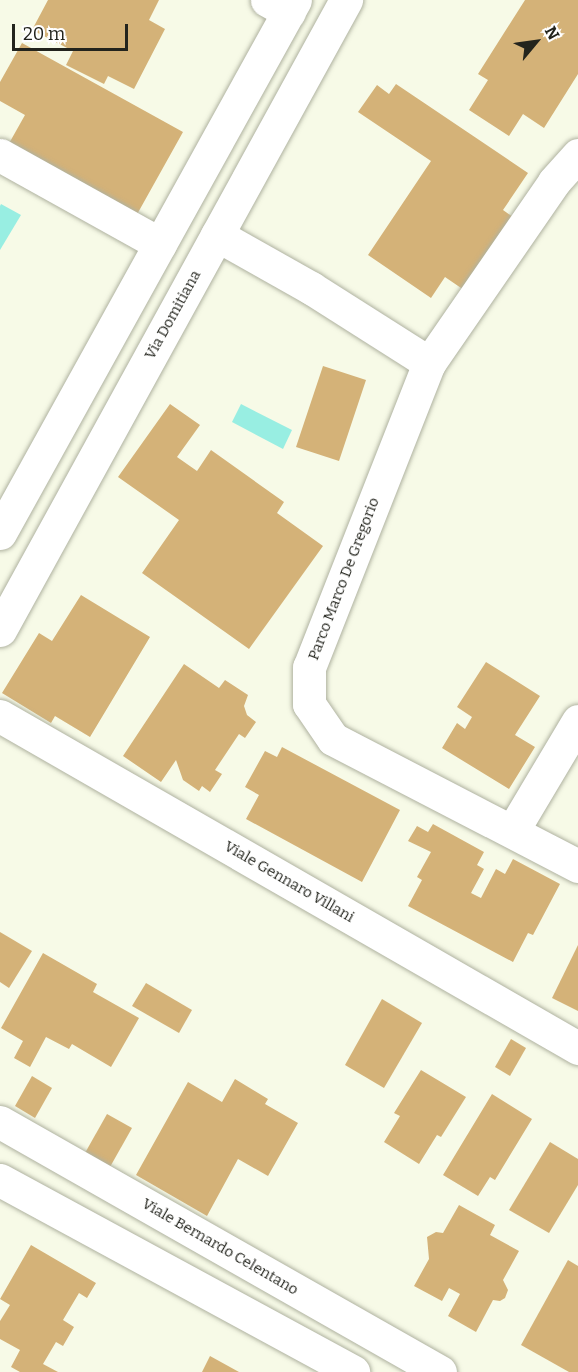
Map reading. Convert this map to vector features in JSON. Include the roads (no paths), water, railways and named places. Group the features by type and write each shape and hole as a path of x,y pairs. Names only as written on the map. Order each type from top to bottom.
{"street":[{"name":"Via Domitiana","path":"0,630 346,0"},
{"path":"0,532 160,244 284,4"},
{"path":"0,155 160,244"},
{"name":"Parco Marco De Gregorio","path":"578,155 554,182 429,363 309,668 309,704 333,739 513,830 578,866"},
{"path":"217,235 311,288 429,363"},
{"name":"Viale Gennaro Villani","path":"0,716 578,1048"},
{"path":"513,830 578,721"},
{"name":"Viale Bernardo Celentano","path":"0,1122 440,1372"},
{"path":"0,1179 352,1372"}],"water":[{"path":"1,204 21,215 0,250 0,206"},
{"path":"241,404 292,430 283,449 232,422"}]}
